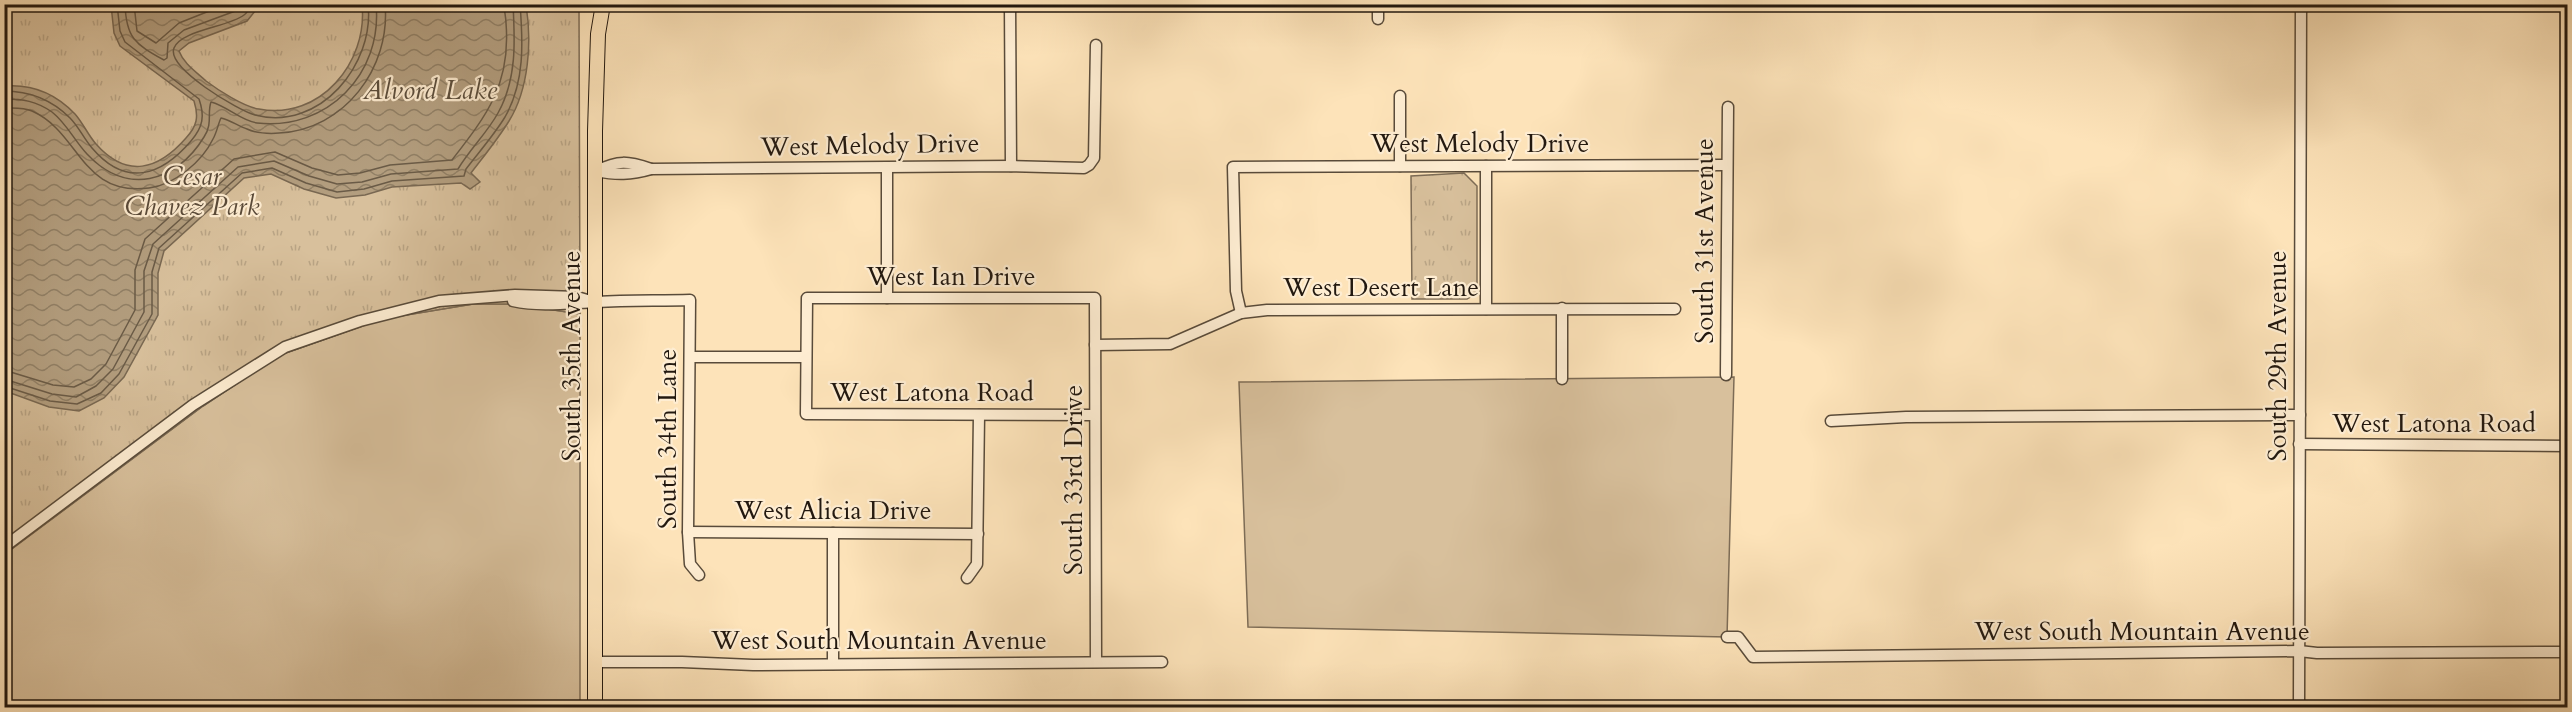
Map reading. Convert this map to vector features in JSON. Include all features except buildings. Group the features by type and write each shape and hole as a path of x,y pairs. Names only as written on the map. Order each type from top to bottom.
{"main road":[{"name":"South 35th Avenue","path":"596,708 594,302 598,45 603,4"}],"street":[{"path":"1010,4 1011,166"},
{"path":"1378,4 1378,19"},
{"name":"South 29th Avenue","path":"2299,708 2301,4"},
{"name":"West Melody Drive","path":"596,171 617,162 632,162 651,169 1011,166 1084,168 1094,158 1096,45"},
{"path":"1400,96 1400,166"},
{"name":"South 31st Avenue","path":"1726,375 1728,107"},
{"path":"1486,165 1486,309"},
{"name":"West Melody Drive","path":"1241,313 1236,291 1233,167 1727,165"},
{"path":"887,168 887,298"},
{"path":"4,547 194,405 285,347 360,321 439,301 504,297 542,304 577,305 594,302"},
{"name":"West Ian Drive","path":"806,357 807,298 1095,298"},
{"name":"South 33rd Drive","path":"1095,298 1096,662"},
{"name":"South 34th Lane","path":"594,302 690,300 688,532 690,564 699,575"},
{"path":"1562,308 1562,379"},
{"name":"West Desert Lane","path":"1095,345 1170,344 1189,338 1241,313 1267,310 1675,309"},
{"path":"690,357 806,357"},
{"name":"West Latona Road","path":"806,357 806,414 1095,415"},
{"path":"967,578 977,564 979,415"},
{"path":"1831,421 1906,417 2300,415"},
{"name":"West Latona Road","path":"2299,444 2568,446"},
{"name":"West Alicia Drive","path":"688,532 978,534"},
{"path":"833,532 833,664"},
{"name":"West South Mountain Avenue","path":"1727,637 1738,637 1753,657 2299,651 2317,653 2568,652"},
{"name":"West South Mountain Avenue","path":"596,662 833,664 1162,662"}],"green space":[{"name":"Cesar Chavez Park","path":"5,5 579,5 580,314 514,304 473,304 382,319 280,355 203,406 5,554"},
{"path":"1464,173 1477,186 1477,289 1474,295 1467,299 1412,299 1411,176"},
{"path":"473,304 514,304 580,314 580,707 5,708 5,554 203,406 280,355 382,319"},
{"path":"1734,377 1727,637 1248,627 1239,382"}],"water":[{"name":"Alvord Lake","path":"111,5 260,5 247,21 189,43 179,51 187,64 211,85 253,108 281,110 302,106 320,96 336,83 357,47 362,26 362,5 526,5 529,49 525,80 509,121 471,173 480,182 470,189 461,183 392,187 365,195 336,198 304,189 271,174 244,178 164,251 158,273 158,315 124,377 104,398 79,411 49,407 5,391 5,86 34,89 60,101 75,114 93,140 108,155 131,166 153,163 164,157 186,138 196,121 194,101 120,46 114,33"}]}
